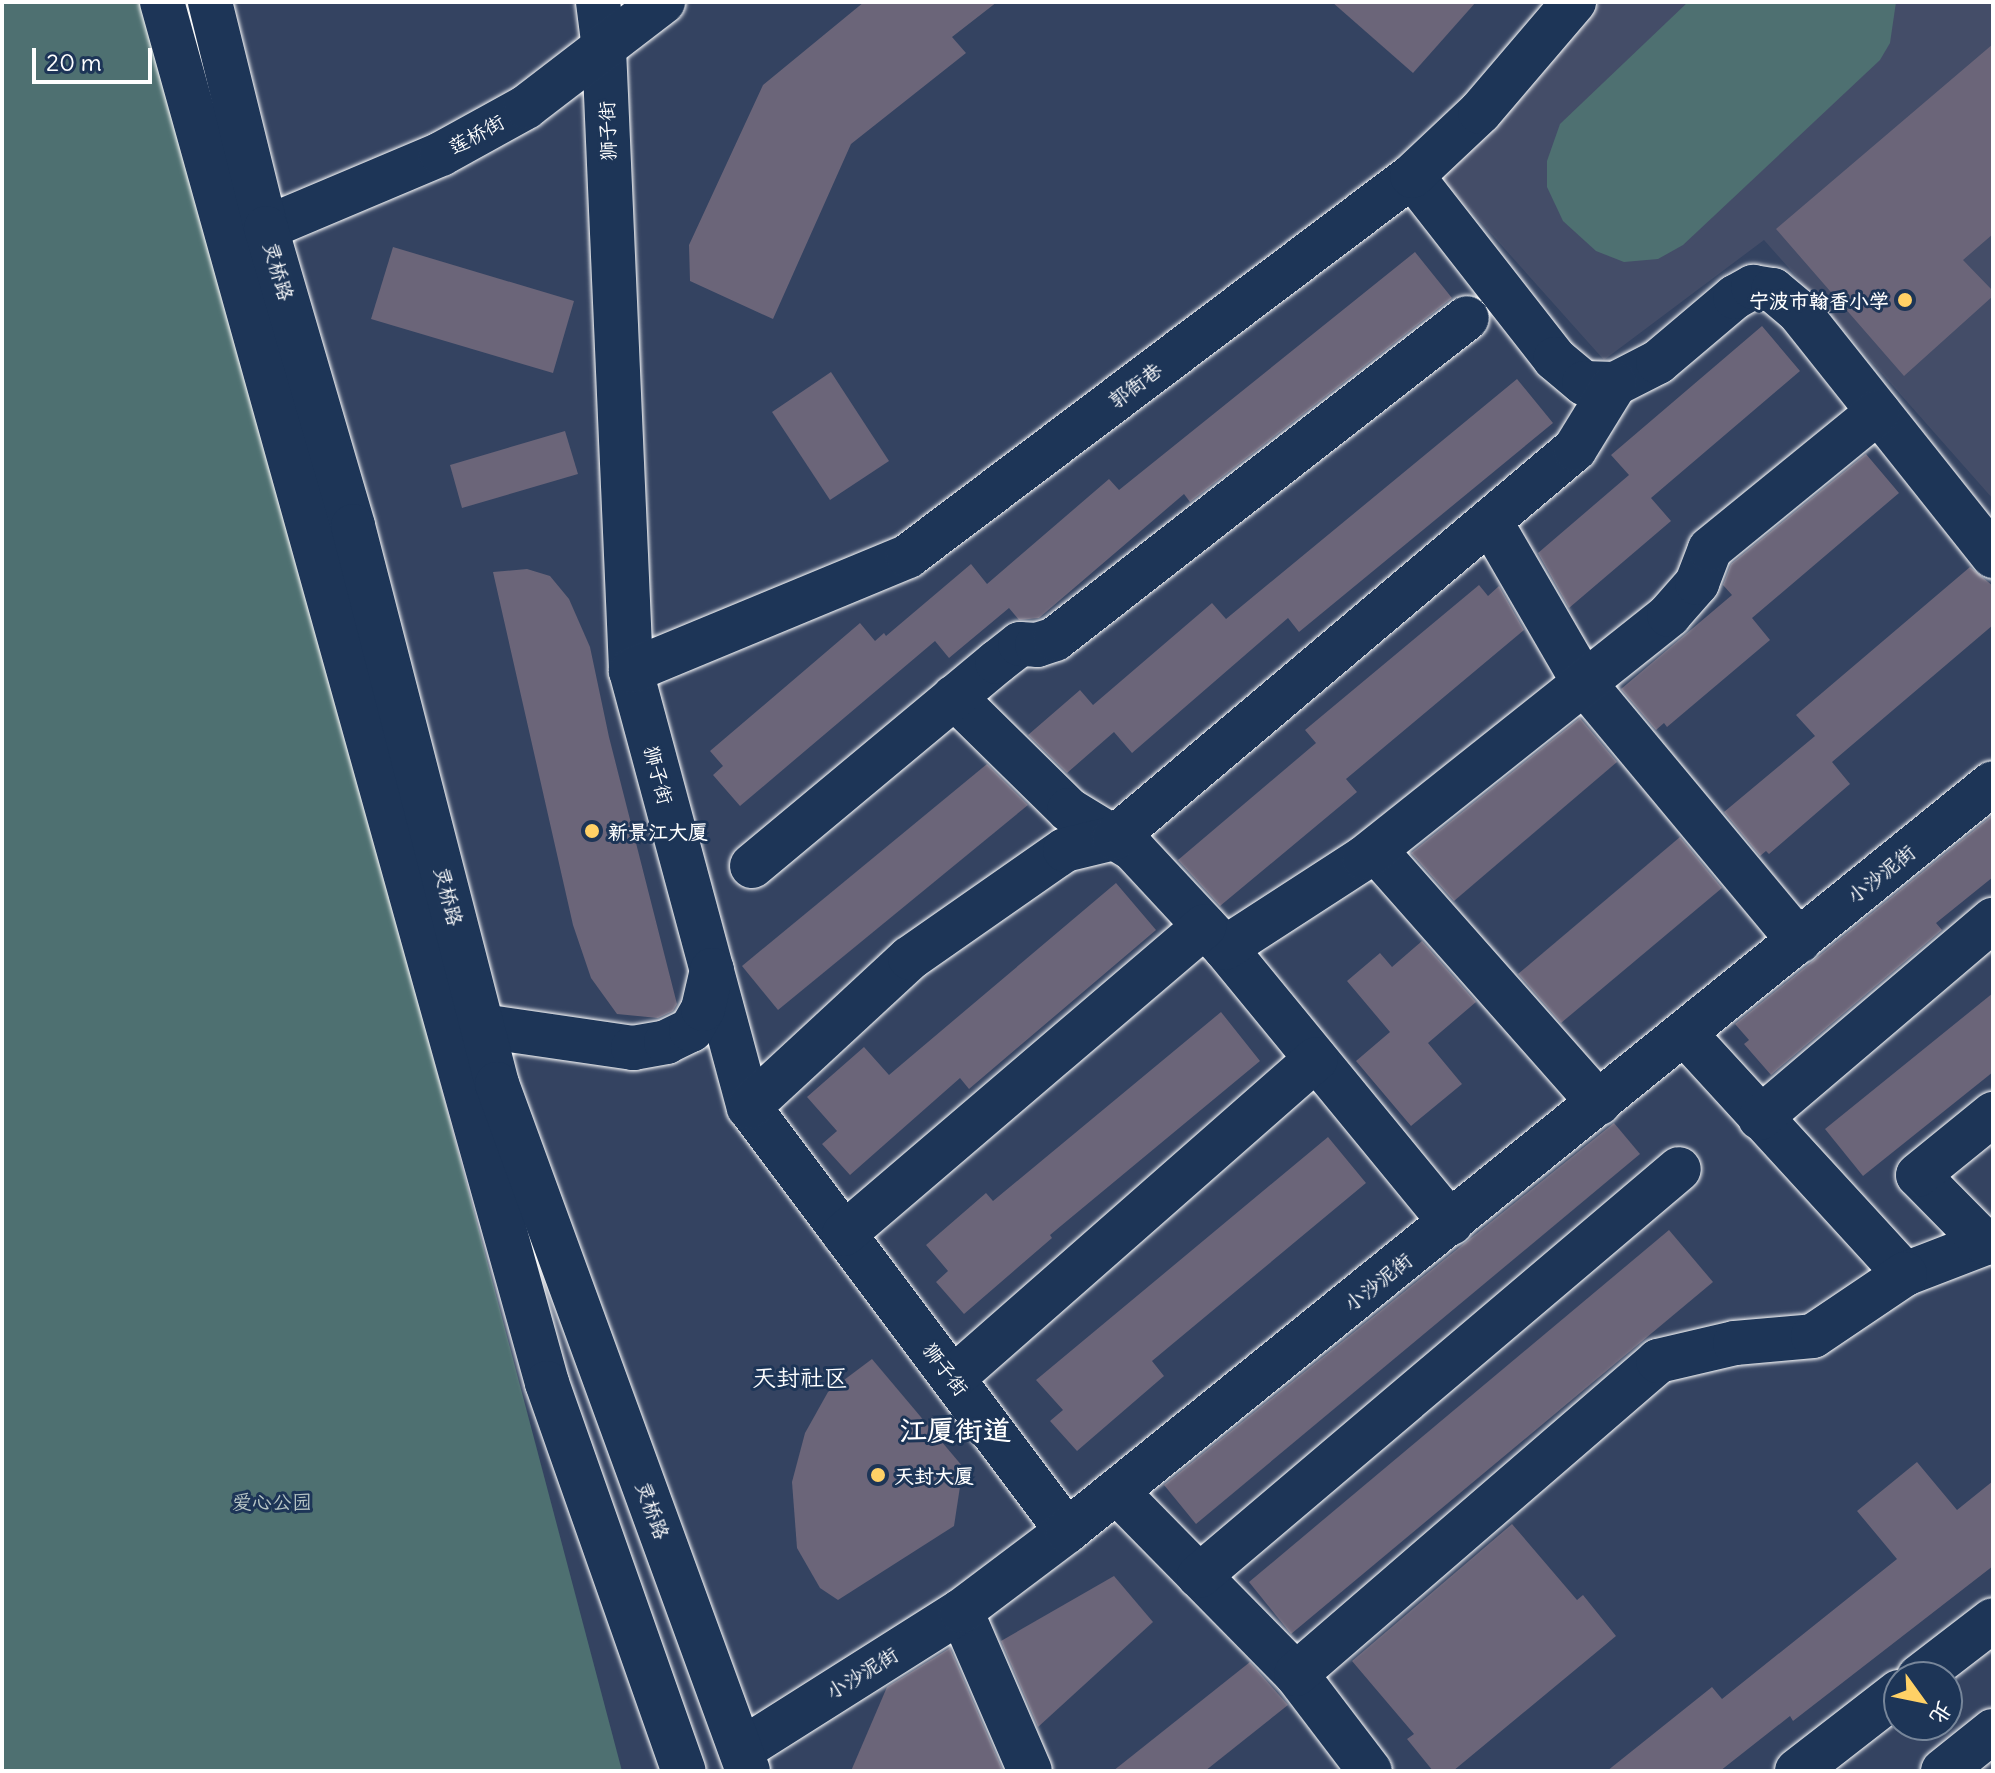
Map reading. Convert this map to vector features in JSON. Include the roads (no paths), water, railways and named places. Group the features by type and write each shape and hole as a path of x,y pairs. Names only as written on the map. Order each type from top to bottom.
{"street":[{"name":"灵桥路","path":"162,2 547,1383 684,1771"},
{"name":"灵桥路","path":"210,2 266,228 353,526 497,1084 744,1761"},
{"name":"狮子街","path":"598,2 604,49 631,671 749,1107 1067,1531"},
{"name":"莲桥街","path":"266,228 441,154 526,107 663,2"},
{"name":"郭衙巷","path":"631,671 908,556 1412,176 1480,112 1574,2"},
{"path":"1412,176 1555,359 1584,383 1615,384 1658,362 1735,297 1753,287 1773,290 1799,312 1993,556"},
{"path":"752,866 1020,644 1055,639 1467,318"},
{"path":"749,1107 910,958 1065,850 1114,838 1575,449 1615,384"},
{"path":"844,1234 1214,937 1375,850 1669,615 1697,583 1710,549 1878,412"},
{"path":"1490,521 1584,683 1799,941"},
{"path":"954,697 1069,810 1133,849 1214,937 1451,1223"},
{"name":"小沙泥街","path":"744,1761 961,1611 1117,1492 1993,783"},
{"path":"1375,850 1599,1103"},
{"path":"1760,1118 1993,920"},
{"path":"482,1026 633,1048 666,1042 691,1030 703,1009 712,970"},
{"path":"1685,1034 1905,1274"},
{"path":"953,1378 1316,1059"},
{"path":"1296,1674 1658,1361 1735,1343 1813,1336 1905,1274 1989,1242 1918,1175 1993,1114"},
{"path":"1199,1576 1679,1169"},
{"path":"1117,1492 1296,1674 1370,1771"},
{"path":"961,1611 1030,1771"},
{"path":"1940,1661 1993,1620"},
{"path":"1797,1771 1883,1704"},
{"path":"1943,1771 1993,1731"}],"place":[{"name":"宁波市翰香小学","path":"1905,300"},
{"name":"新景江大厦","path":"592,831"},
{"name":"天封大厦","path":"878,1475"}],"district":[{"name":"天封社区","path":"800,1378"},
{"name":"江厦街道","path":"955,1430"}],"park label":[{"name":"爱心公园","path":"272,1501"}]}
